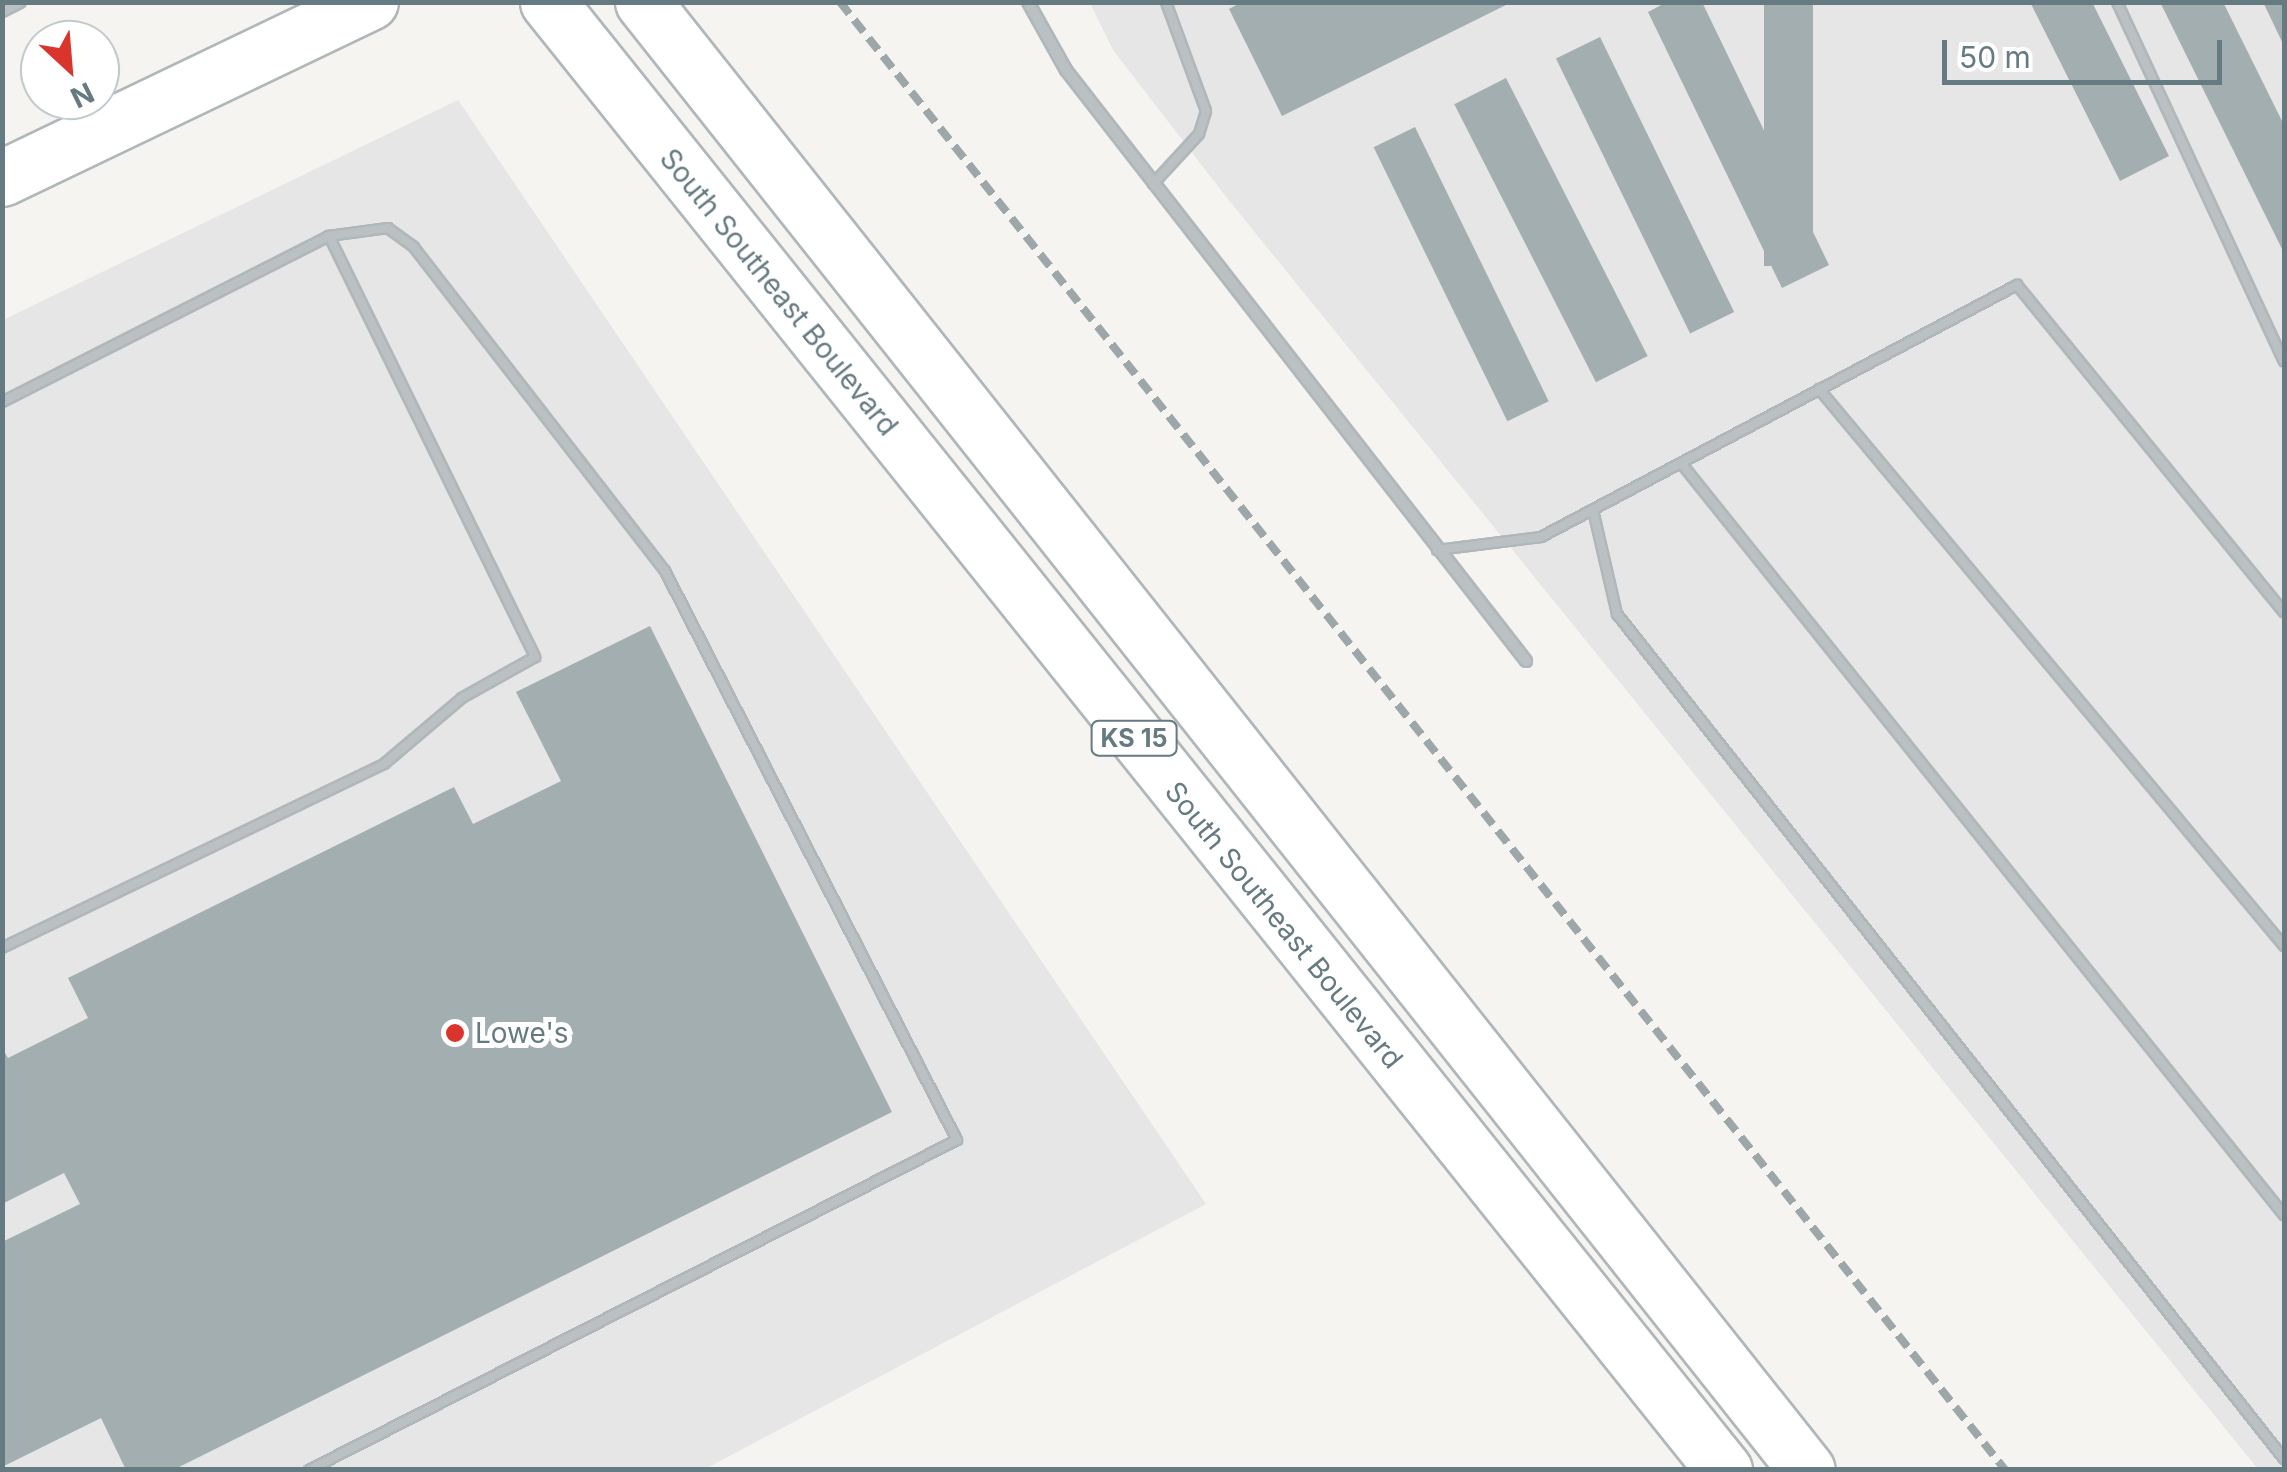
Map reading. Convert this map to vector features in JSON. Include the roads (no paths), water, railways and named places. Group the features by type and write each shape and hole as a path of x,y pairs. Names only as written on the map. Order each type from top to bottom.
{"main road":[{"path":"2,178 370,2"},
{"name":"South Southeast Boulevard","path":"548,2 1724,1470"},
{"name":"KS 15","path":"643,2 1808,1470"}],"street":[{"path":"2,11 20,2"},
{"path":"1028,2 1066,70 1526,661"}],"lane":[{"path":"1154,184 1199,134 1206,112 1166,2"},
{"path":"2118,2 2284,361"},
{"path":"2,402 329,236 388,228 414,247 665,571 957,1140 310,1470"},
{"path":"2,948 384,764 462,698 535,657 329,236"},
{"path":"1438,550 1542,538 2017,284 2284,612"},
{"path":"1820,390 2284,946"},
{"path":"1681,463 2284,1215"},
{"path":"1593,510 1617,614 2284,1459"}],"railway":[{"path":"840,2 2005,1470"}],"place":[{"name":"Lowe's","path":"455,1033"}]}
